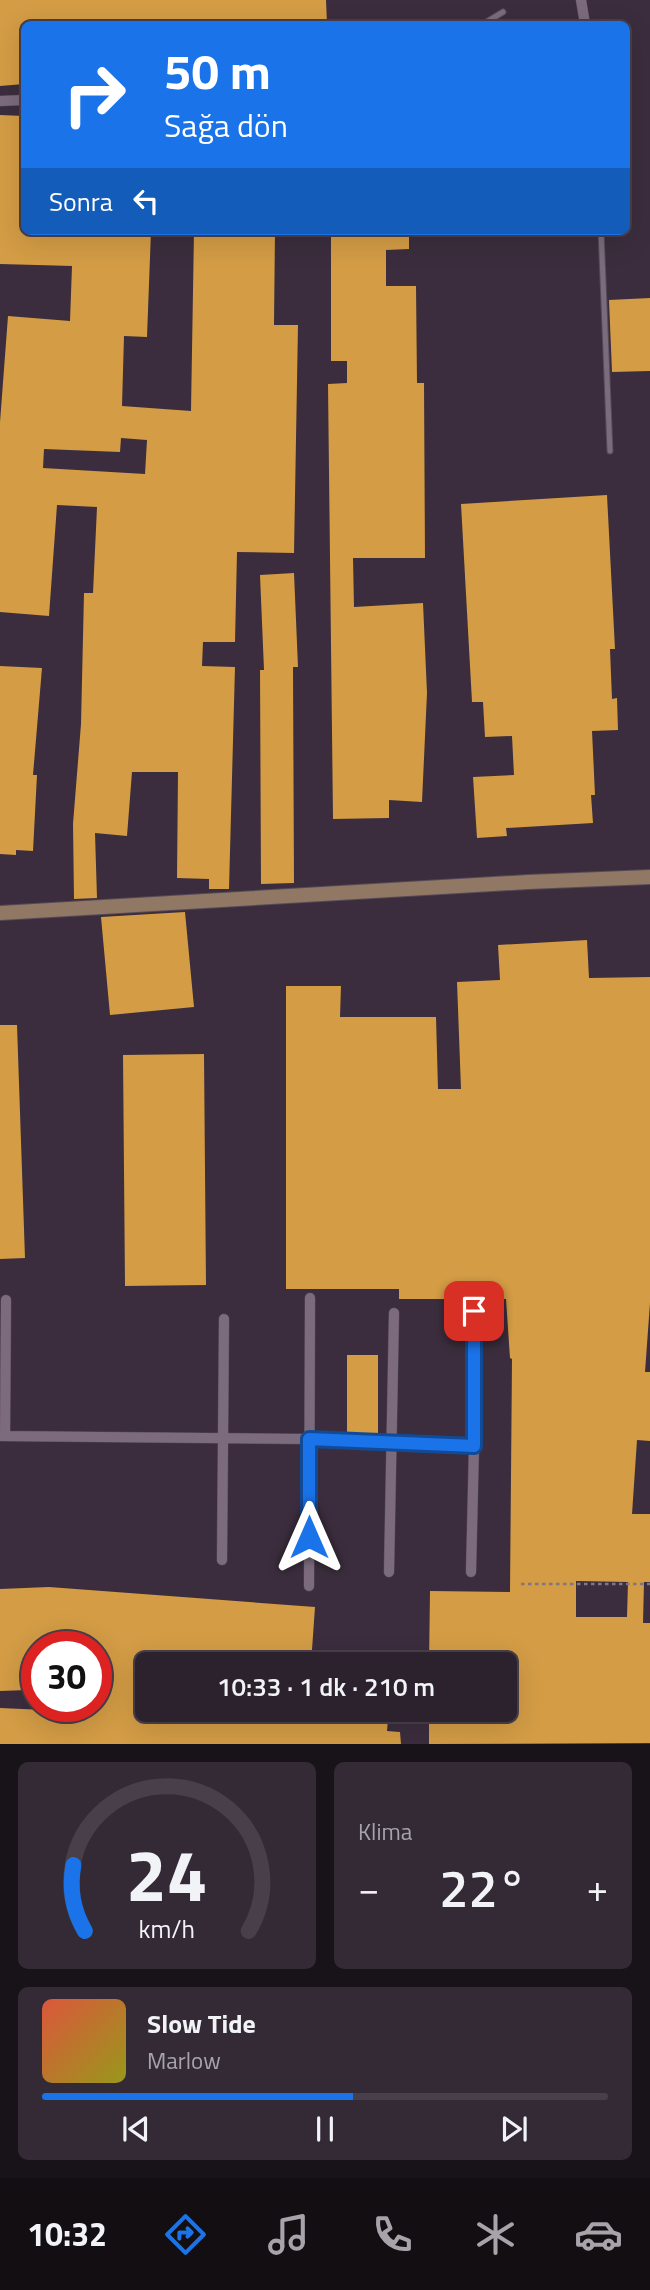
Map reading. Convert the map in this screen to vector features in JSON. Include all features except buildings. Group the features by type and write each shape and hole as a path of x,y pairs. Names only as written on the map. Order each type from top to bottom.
{"street":[{"path":"581,0 584,21"},
{"path":"0,101 21,100"},
{"path":"0,913 650,877"},
{"path":"309,1586 310,1298"},
{"path":"6,1300 2,1436 223,1437 474,1446"},
{"path":"471,1572 474,1311"},
{"path":"389,1573 394,1313"},
{"path":"222,1560 224,1319"}],"lane":[{"path":"488,21 503,12"},
{"path":"601,235 610,451"}],"path":[{"path":"521,1584 650,1584"}],"route":[{"path":"309,1537 309,1439 474,1446 474,1311"}]}
